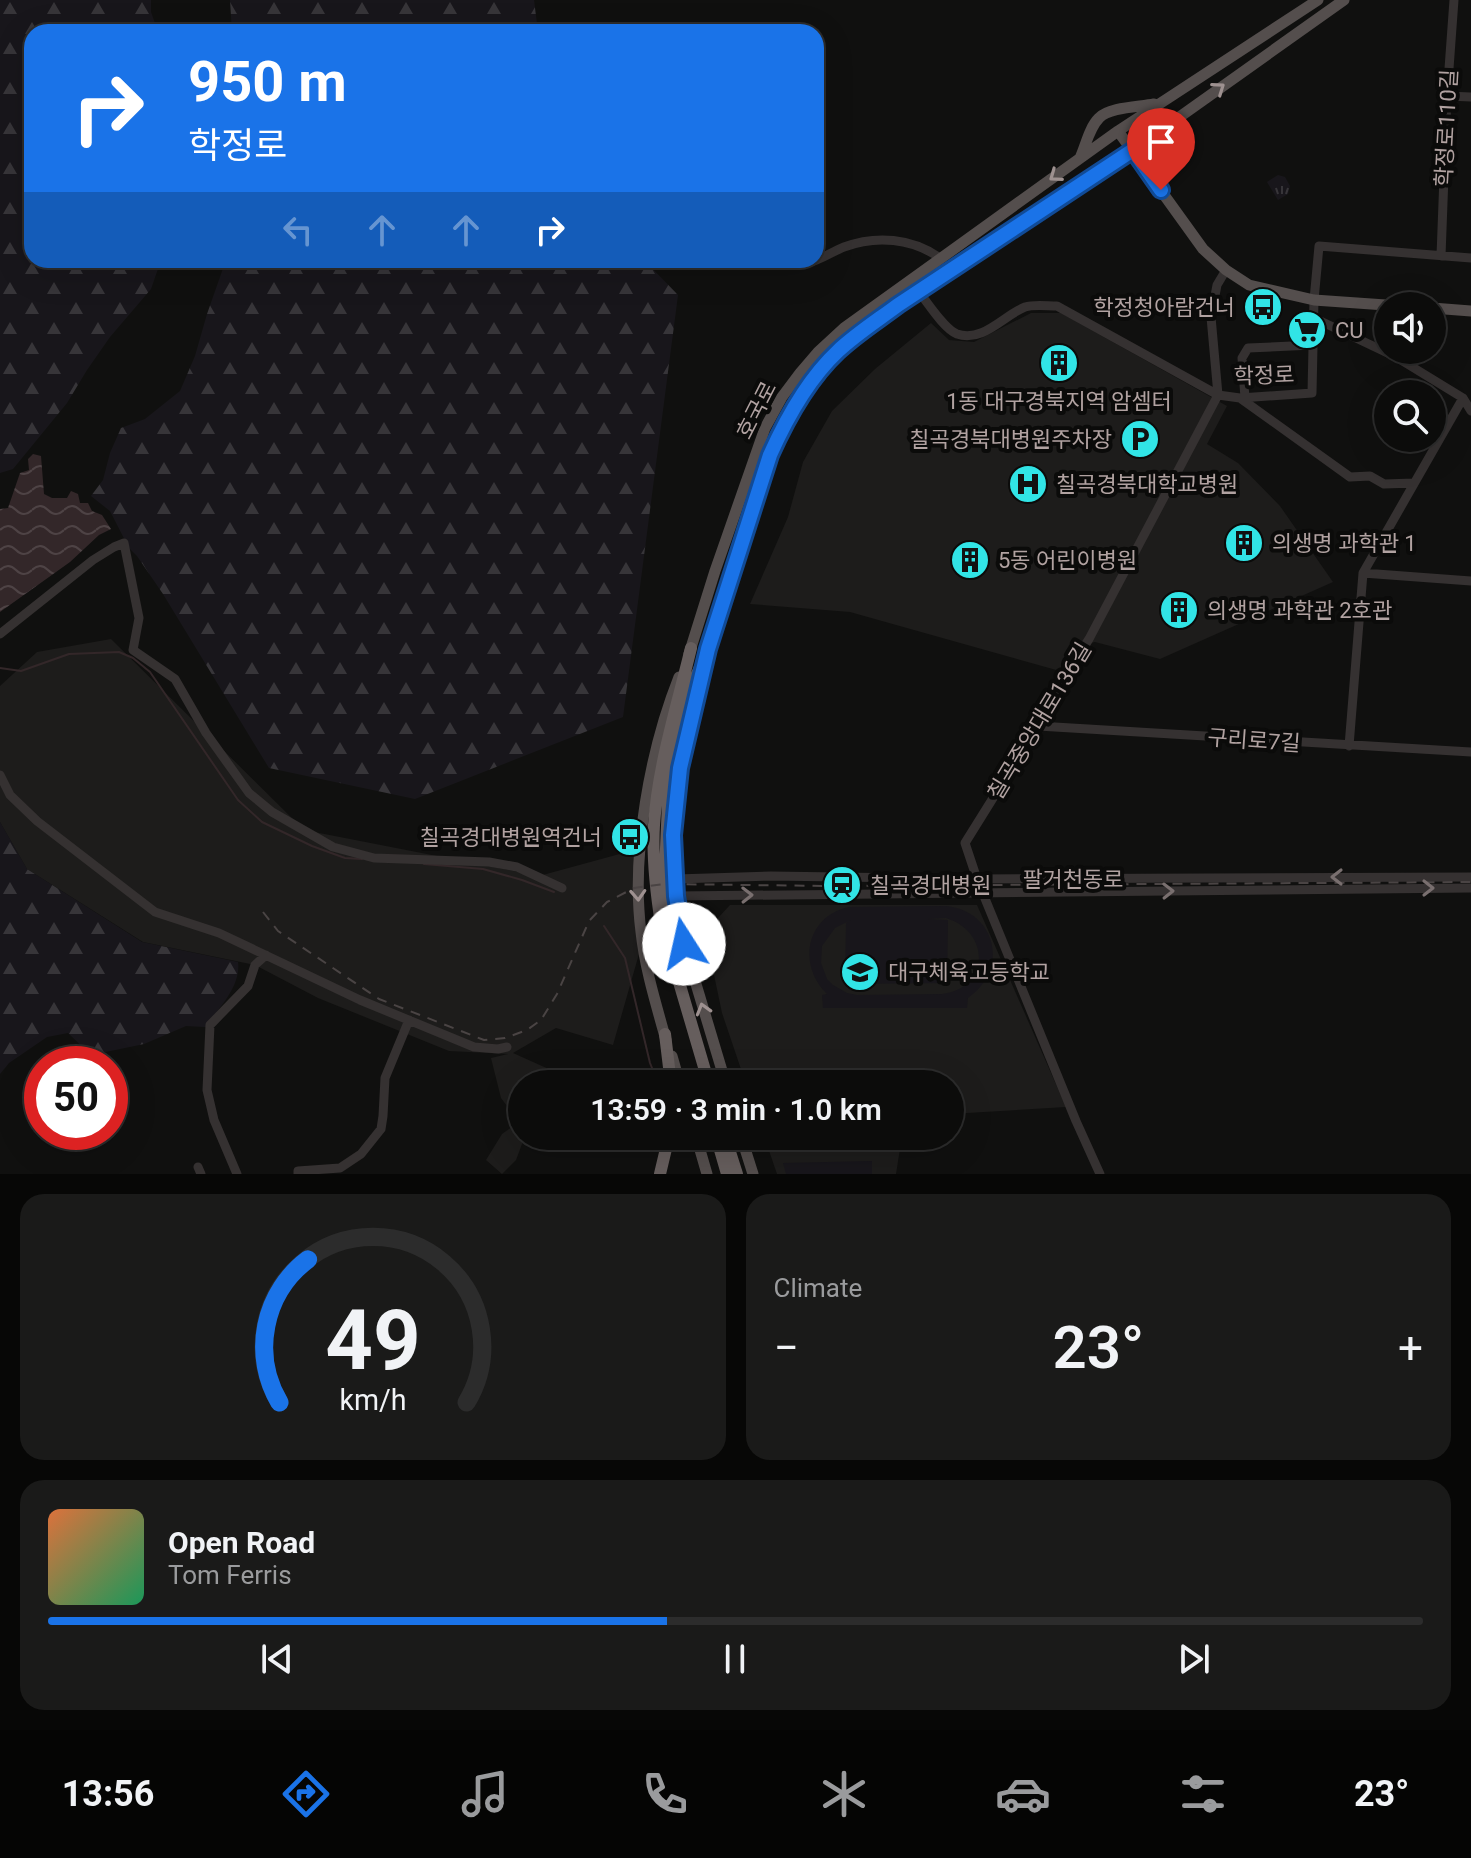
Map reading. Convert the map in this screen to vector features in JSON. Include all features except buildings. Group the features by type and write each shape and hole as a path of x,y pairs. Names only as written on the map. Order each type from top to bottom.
{"highway":[{"path":"691,648 659,782 654,826 657,900 667,965 696,1070"},
{"path":"705,1070 672,950 665,871 672,776 690,690 708,649"},
{"path":"665,1034 669,1070"},
{"path":"660,1174 666,1150"},
{"path":"720,1150 727,1174"},
{"path":"729,1150 737,1174"}],"main road":[{"name":"호국로","path":"676,1070 644,956 640,928 638,863 642,829 668,705 691,648 765,428 782,397 818,352 844,328 1118,131 1318,0"},
{"name":"호국로","path":"722,1070 684,944 676,896 673,835 676,799 680,768 708,649 770,455 783,426 820,369 840,349 898,305 1133,150 1344,0"},
{"path":"1079,159 1101,115 1161,103"},
{"path":"1151,175 1160,140 1177,118"},
{"path":"1118,131 1203,249 1226,270 1249,285 1314,300 1374,304"},
{"path":"1446,309 1471,311"},
{"path":"700,1150 707,1174"},
{"path":"745,1150 753,1174"}],"street":[{"name":"학정로110길","path":"1441,256 1454,0"},
{"path":"1447,96 1471,97"},
{"path":"824,256 857,243 896,240 911,242 940,258"},
{"path":"1314,300 1319,246 1471,258"},
{"path":"1218,395 1211,317 1217,285 1226,270"},
{"path":"919,292 957,334 970,335 987,330 1027,306 1057,306 1218,395"},
{"name":"학정로","path":"1218,395 1243,398 1312,393 1314,300"},
{"path":"1314,318 1374,344"},
{"name":"학정로","path":"1243,398 1242,358 1248,348 1313,345"},
{"path":"1412,364 1463,398 1471,411"},
{"name":"칠곡중앙대로136길","path":"1100,1174 977,879 965,843 1089,639 1218,395"},
{"path":"1243,398 1350,477 1370,476 1384,484 1414,483"},
{"path":"1349,746 1363,573 1463,398"},
{"path":"0,634 93,560 124,543 139,618 133,650 175,679 206,733 249,793 272,812 333,847 374,858 489,862 517,867 562,888"},
{"path":"1363,573 1471,581"},
{"name":"구리로7길","path":"1038,726 1471,752"},
{"path":"0,775 10,795 37,821 155,912 219,933 360,1000 474,1047 507,1047"},
{"name":"팔거천동로","path":"676,879 771,876 977,879 1471,877"},
{"name":"팔거천동로","path":"676,896 1471,888"},
{"path":"237,1174 214,1120 207,1090 210,1025 248,986 255,965 266,955"},
{"path":"298,1174 298,1171 340,1168 361,1154 381,1129 385,1078 409,1020"}],"shaded area":[{"name":"칠곡경북대학교병원","path":"1031,313 1061,313 1227,406 1207,444 1238,463 1280,506 1333,582 1160,659 1090,643 1067,673 850,612 750,604 788,517 803,462 832,411 875,369 931,323 949,340 974,342"},
{"path":"111,639 304,830 539,876 640,847 639,954 613,1045 556,1028 513,1053 551,1070 508,1070 508,1107 501,1098 491,1058 508,1054 449,1051 318,998 255,965 143,942 27,869 0,822 0,686 37,652"},
{"name":"대구체육고등학교","path":"730,905 977,905 1066,1107 964,1113 964,1070 741,1070 722,1013 705,932"},
{"path":"508,1130 508,1150 520,1150 516,1160 502,1174 486,1160"},
{"path":"769,1150 900,1150 896,1174 777,1174"}],"green space":[{"path":"0,0 151,0 155,24 24,24 24,268 158,268 151,289 110,337 67,403 13,469 0,473"},
{"path":"230,0 534,0 537,24 232,24"},
{"path":"1278,175 1285,177 1290,186 1288,194 1278,200 1267,182"},
{"path":"223,268 652,268 678,295 623,717 415,799 269,768 163,594 129,548 110,511 91,496 103,480 121,428 145,419 180,391 195,356"},
{"path":"0,822 27,869 142,942 238,962 232,989 205,1027 186,1026 144,1044 128,1047 82,1046 68,1033 47,1037 34,1046 24,1046 24,1053 0,1074"},
{"path":"946,906 963,910 976,918 992,943 993,957 981,986 968,998 967,1008 823,1008 822,995 827,994 812,969 809,956 811,943 823,920 849,907","holes":["946,918 961,925 971,935 979,959 969,982 958,990 942,994 857,995 833,985 821,963 822,946 835,928 851,920 846,923 845,984 947,983 948,920 927,919"]},
{"path":"872,1161 872,1174 786,1174 783,1163"}],"water":[{"path":"33,454 41,456 44,494 52,498 67,498 71,491 78,494 80,503 88,503 92,511 102,515 111,529 0,612 0,509 8,508 20,473 29,470 28,459"}],"waterway":[{"path":"0,668 21,671 69,654 119,652 133,658 150,672 238,800 262,822 312,846 345,858 362,859"},
{"path":"424,864 483,869 554,892"},
{"path":"604,926 625,958 653,1070"}],"railway":[{"path":"263,912 278,931 379,999 484,1040 505,1038 527,1030 541,1020 557,994 589,921 607,902 634,888 664,884 828,886 1471,882"}],"place":[{"name":"학정청아람건너","path":"1263,307"},
{"name":"CU","path":"1307,330"},
{"name":"1동 대구경북지역 암셈터","path":"1059,363"},
{"name":"칠곡경북대병원주차장","path":"1140,439"},
{"name":"칠곡경북대학교병원","path":"1028,484"},
{"name":"의생명 과학관 1","path":"1244,543"},
{"name":"5동 어린이병원","path":"970,560"},
{"name":"의생명 과학관 2호관","path":"1179,610"},
{"name":"칠곡경대병원역건너","path":"630,837"},
{"name":"칠곡경대병원","path":"842,885"},
{"name":"대구체육고등학교","path":"860,972"}],"route":[{"path":"684,944 676,896 673,835 680,768 708,649 770,455 802,395 820,369 840,349 898,305 1133,150 1161,190"}]}
